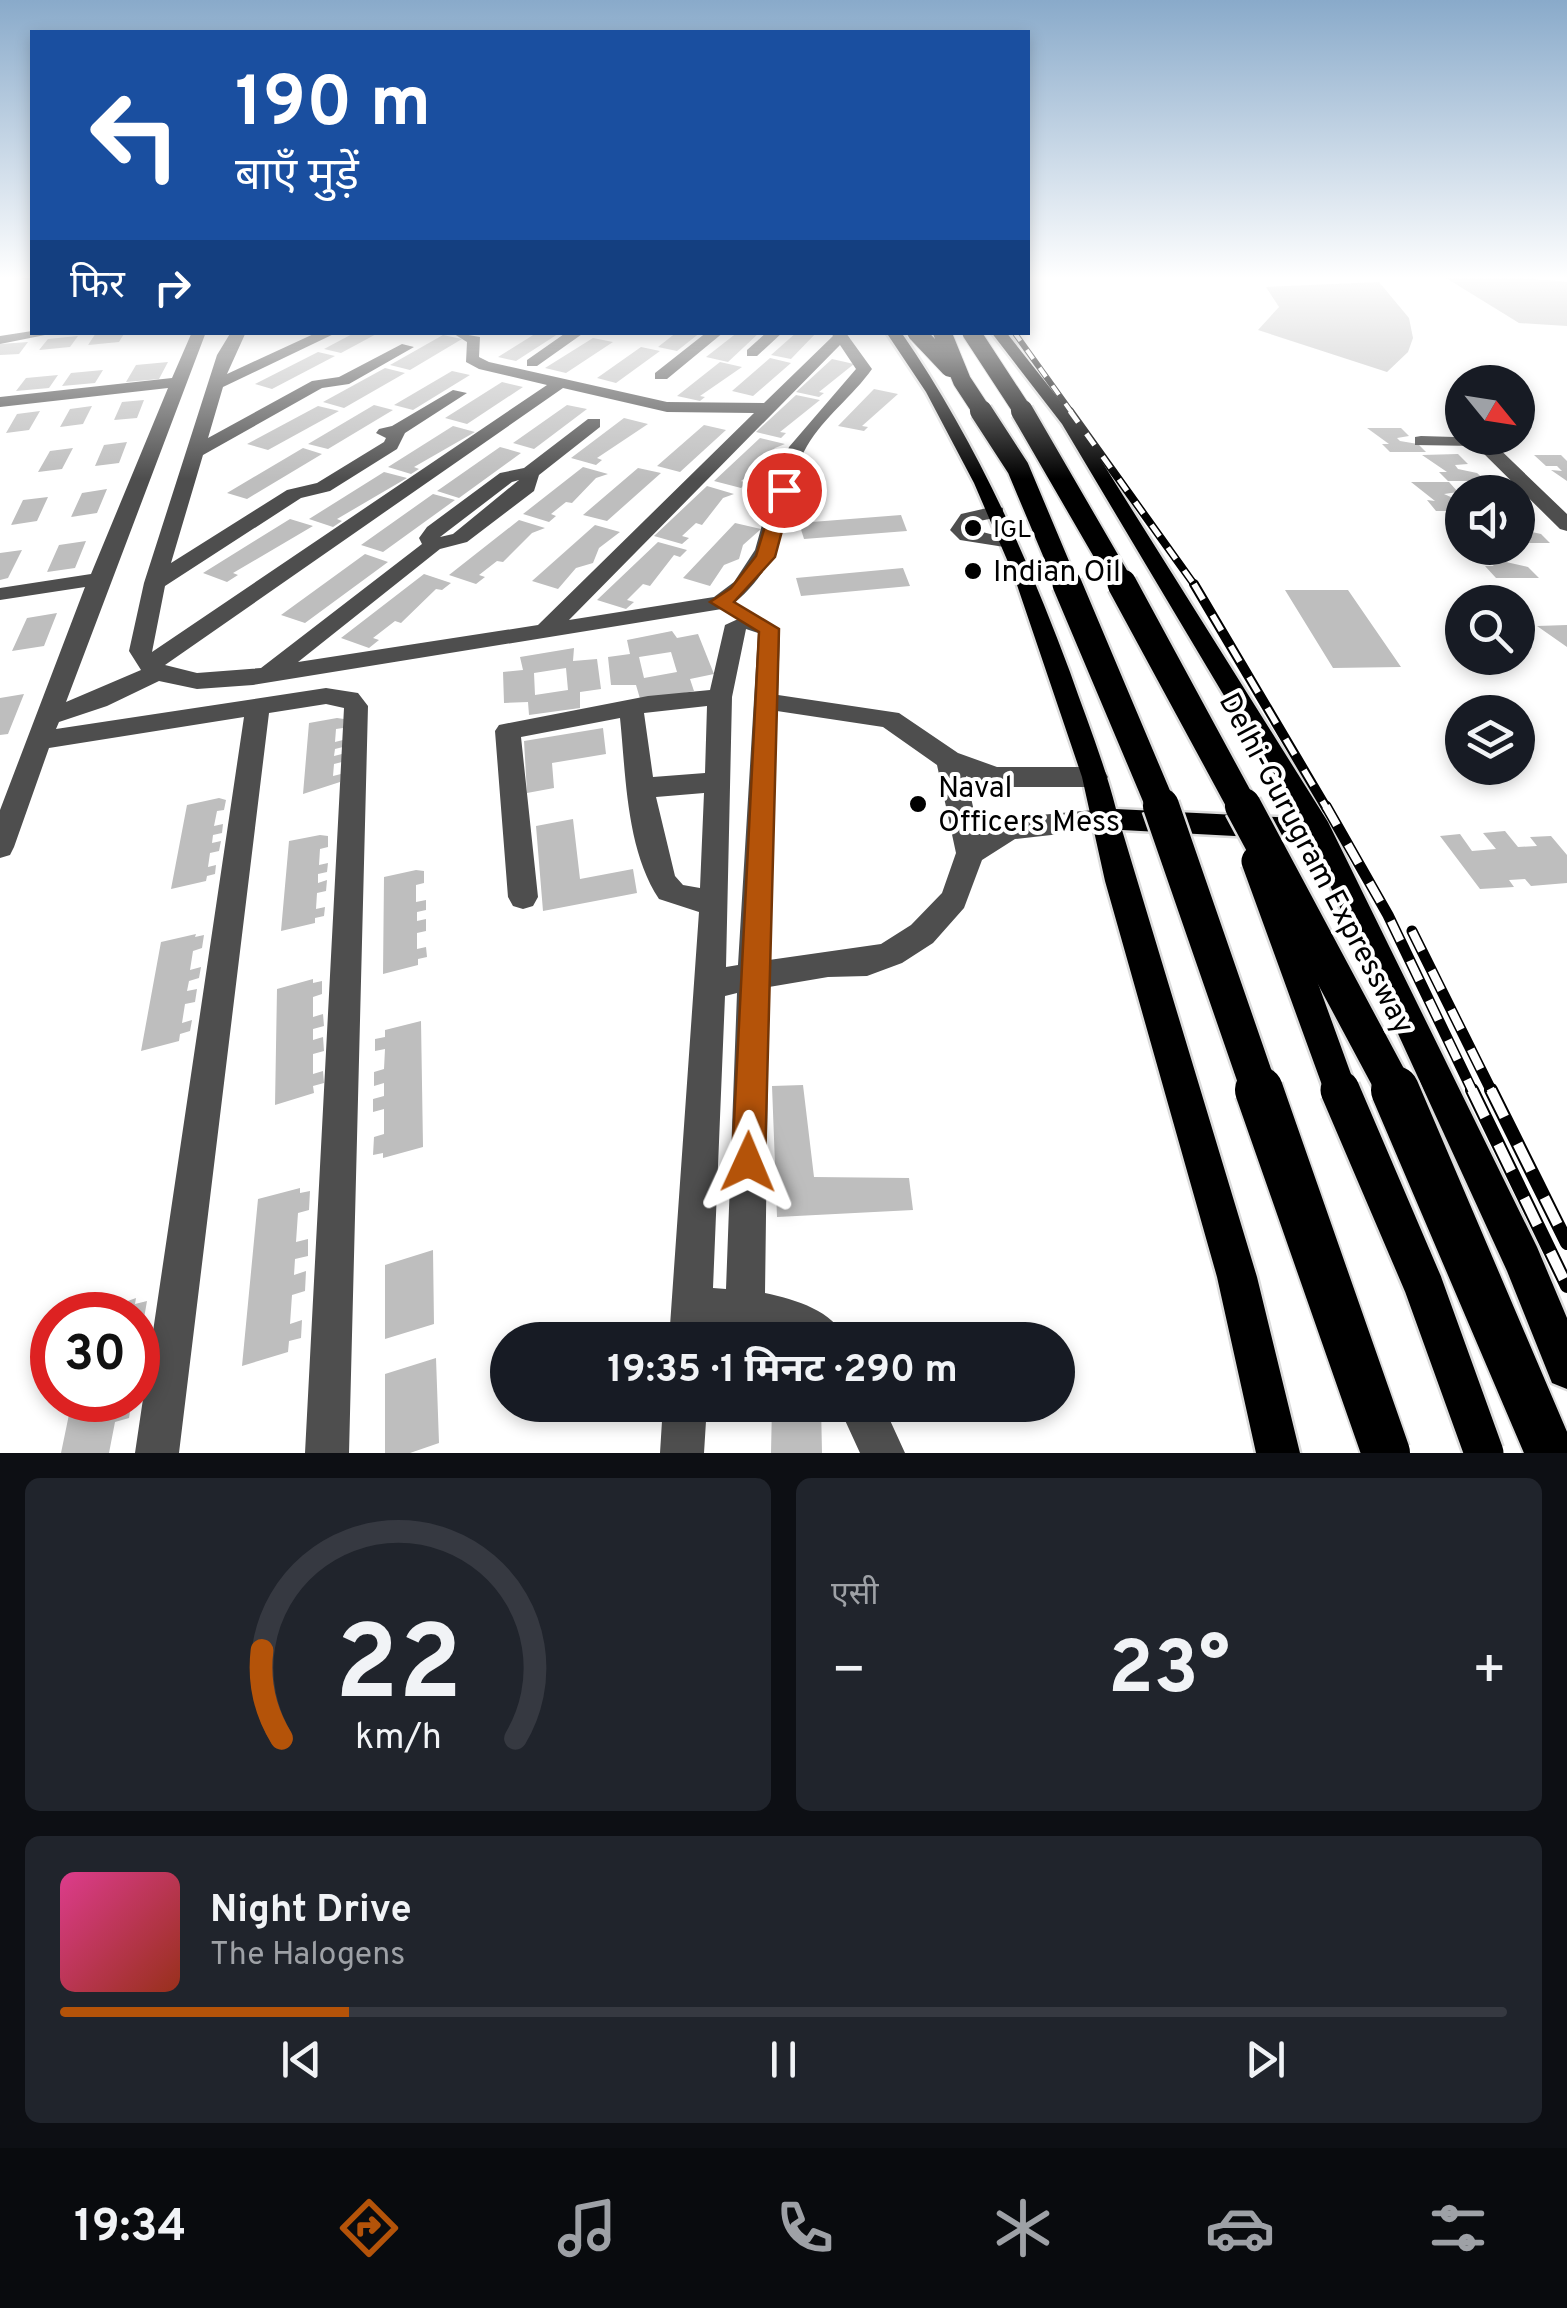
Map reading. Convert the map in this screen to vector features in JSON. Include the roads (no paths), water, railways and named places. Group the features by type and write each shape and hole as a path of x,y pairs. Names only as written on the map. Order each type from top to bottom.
{"highway":[{"path":"947,344 962,381 1018,468 1160,804 1386,1453"},
{"name":"Delhi-Gurugram Expressway","path":"979,344 1060,468 1390,1075 1550,1453"},
{"path":"914,346 962,381"}],"main road":[{"path":"1007,344 1069,422 1318,830 1523,1261 1567,1368"},
{"path":"914,346 1010,545 1095,777 1104,820 1237,1276 1278,1453"},
{"path":"1228,776 1325,1054 1423,1284 1484,1453"},
{"path":"1104,820 1318,830"}],"street":[{"path":"0,847 99,579 194,344"},
{"path":"232,344 224,355 155,583 140,651 155,668 193,681 268,675 720,602 738,592 766,557 797,449 864,368 847,344"},
{"path":"218,384 305,344"},
{"path":"318,384 314,378 379,344"},
{"path":"197,451 318,384 343,380 406,344"},
{"path":"474,344 470,354 474,362 560,384 678,409 738,404 768,408"},
{"path":"532,362 560,344"},
{"path":"661,376 702,344"},
{"path":"752,353 763,344"},
{"path":"545,630 830,344"},
{"path":"0,402 180,382"},
{"path":"44,728 155,668 560,384"},
{"path":"155,583 294,494 323,486 391,445 398,430 459,393"},
{"path":"268,675 433,545 460,538 527,487 530,473 594,422"},
{"path":"1422,441 1445,440"},
{"path":"1496,455 1567,526"},
{"path":"0,594 99,579"},
{"path":"720,602 769,629 753,975 745,1312"},
{"path":"691,1322 714,902 720,698 736,625 749,620"},
{"path":"44,728 257,709 326,696 349,699 356,706 326,1453"},
{"path":"522,898 507,733 513,728 630,707 720,698"},
{"path":"768,702 890,720 950,760 1004,779 1095,777"},
{"path":"630,707 662,883 672,892 714,902"},
{"path":"157,1453 257,709"},
{"path":"710,984 866,962 907,946 954,900 970,853 950,760"},
{"path":"642,788 717,782"},
{"path":"970,853 1009,829 1104,820"},
{"path":"696,1322 745,1312 804,1322"},
{"path":"682,1453 685,1422"},
{"path":"868,1422 884,1453"}],"railway":[{"path":"1022,344 1072,413"},
{"path":"1070,411 1195,585"},
{"path":"1195,585 1327,809"},
{"path":"1326,806 1388,915 1473,1092"},
{"path":"1412,931 1492,1092"},
{"path":"1472,1090 1567,1286"},
{"path":"1491,1090 1567,1243"}],"place":[{"name":"IGL","path":"973,528"},
{"name":"Indian Oil","path":"973,571"},
{"name":"Naval Officers Mess","path":"918,804"}]}
